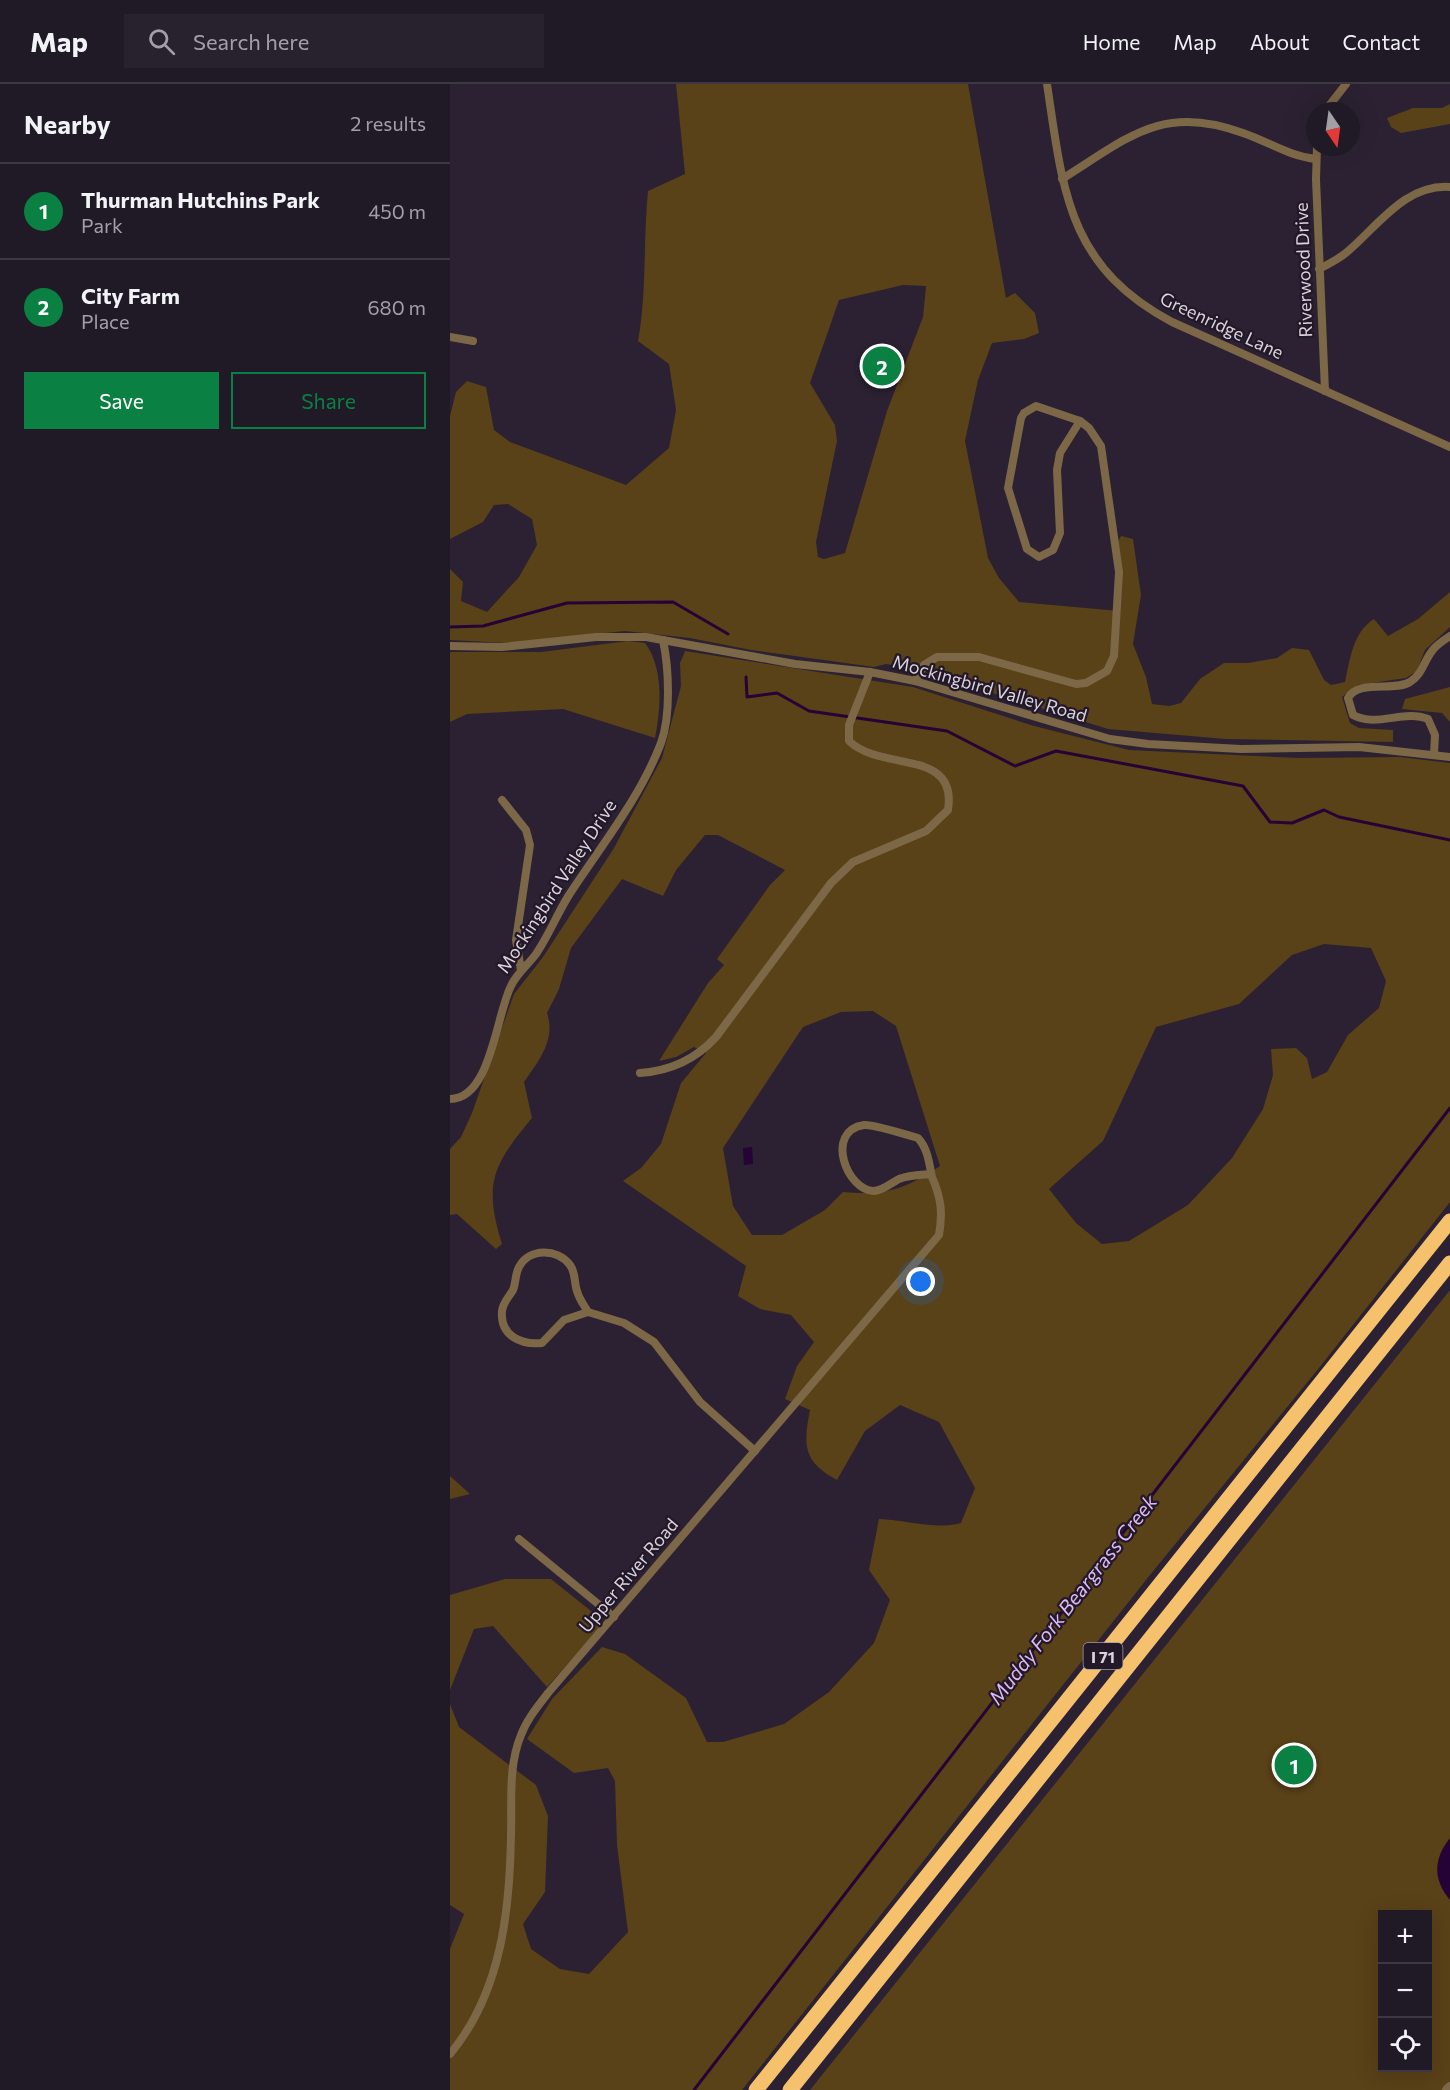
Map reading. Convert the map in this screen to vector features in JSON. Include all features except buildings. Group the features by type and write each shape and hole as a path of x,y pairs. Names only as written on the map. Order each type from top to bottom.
{"highway":[{"name":"I 71","path":"756,2090 1450,1221"},
{"name":"I 71","path":"789,2090 1450,1263"}],"street":[{"name":"Greenridge Lane","path":"1047,84 1062,179 1071,215 1090,250 1114,283 1172,322 1450,447"},
{"path":"1332,102 1346,84"},
{"path":"1062,179 1137,132 1185,120 1219,125 1296,157 1316,159"},
{"name":"Riverwood Drive","path":"1316,156 1325,391"},
{"path":"1319,269 1346,254 1410,195 1430,188 1450,187"},
{"path":"450,337 473,341"},
{"path":"915,681 924,665 938,657 979,657 1076,684 1094,681 1111,664 1114,656 1119,573 1101,447 1089,428 1080,421 1043,406 1030,408 1021,418 1008,488 1027,549 1033,555 1049,554 1060,533 1057,470 1060,453 1080,421"},
{"name":"Mockingbird Valley Road","path":"450,646 522,646 622,636 663,640 795,664 870,672 915,681 1110,739 1148,744 1241,749 1359,747 1450,757"},
{"path":"1434,755 1435,735 1428,719 1419,716 1365,722 1353,715 1348,698 1351,693 1359,690 1409,682 1422,671 1432,650 1450,636"},
{"name":"Mockingbird Valley Drive","path":"450,1099 466,1095 482,1076 504,1003 521,970 535,954 653,761 665,731 668,710 663,640"},
{"path":"639,1073 674,1065 700,1053 716,1037 831,883 853,862 926,831 948,810 949,788 941,775 933,770 863,753 849,741 847,734 851,719 870,672"},
{"path":"502,800 526,830 530,845 516,940 521,970"},
{"name":"Upper River Road","path":"450,2054 478,2009 498,1957 509,1881 513,1765 521,1735 548,1693 939,1235 943,1214 940,1195 931,1174 928,1157 918,1138 866,1124 854,1128 842,1144 845,1164 857,1183 865,1189 882,1189 900,1179 931,1174"},
{"path":"588,1312 576,1288 571,1266 556,1254 540,1252 519,1266 513,1290 502,1310 503,1323 512,1337 526,1344 542,1343 564,1320 588,1312 624,1323 654,1342 700,1402 755,1451"},
{"path":"519,1539 614,1617"}],"shaded area":[{"path":"676,84 968,84 1006,298 1015,293 1035,313 1039,333 1024,339 992,343 978,380 965,441 988,558 999,578 1019,602 1119,611 1117,544 1121,536 1133,539 1141,595 1133,644 1146,677 1152,704 1169,706 1181,703 1200,679 1224,663 1248,663 1277,658 1292,648 1309,650 1324,680 1331,685 1345,682 1353,647 1367,624 1374,619 1388,636 1418,619 1450,592 1450,627 1425,650 1417,671 1406,678 1358,685 1342,697 1350,723 1359,728 1393,730 1393,742 1226,739 1108,729 912,668 886,664 874,667 751,650 690,638 625,631 507,643 450,640 450,569 463,582 461,601 487,612 519,577 537,545 532,519 508,504 494,505 483,522 450,539 450,416 456,392 467,381 486,387 494,430 510,442 626,485 669,448 676,410 669,364 638,341 643,304 648,191 685,174","holes":["903,285 926,286 923,317 887,411 845,553 824,559 818,557 816,542 837,441 835,425 810,383 839,300"]},
{"path":"1450,104 1450,124 1401,133 1391,127 1387,118 1413,108 1442,108"},
{"path":"628,641 645,643 655,664 658,676 659,714 655,738 563,709 467,714 450,722 450,652 541,652"},
{"path":"685,651 913,687 1034,726 1129,750 1299,758 1400,757 1450,763 1450,1202 1319,1368 1150,1575 742,2090 450,2090 450,1949 464,1914 450,1905 450,1704 459,1727 536,1785 548,1816 545,1892 523,1924 531,1949 560,1969 589,1974 628,1932 617,1845 615,1781 608,1768 574,1773 527,1739 552,1699 602,1647 625,1654 686,1698 707,1742 723,1742 784,1724 829,1692 874,1643 890,1600 869,1570 879,1519 930,1525 961,1523 975,1488 939,1422 900,1405 865,1431 837,1480 817,1466 808,1451 807,1443 806,1433 810,1410 785,1399 797,1366 814,1342 791,1315 760,1309 738,1296 746,1266 623,1181 641,1168 661,1144 681,1083 706,1053 694,1047 676,1057 659,1061 708,983 724,965 717,959 770,885 785,870 718,835 705,835 676,870 663,896 622,879 571,948 559,989 547,1013 548,1041 524,1082 532,1118 508,1149 495,1176 493,1205 502,1244 496,1249 457,1214 450,1215 450,1149 461,1137 472,1113 514,994 543,957 614,848 662,758 681,686 680,663","holes":["1324,944 1371,948 1386,981 1379,1008 1348,1035 1327,1072 1312,1079 1307,1058 1296,1048 1271,1049 1273,1075 1263,1109 1232,1158 1188,1205 1129,1241 1102,1244 1076,1223 1049,1189 1103,1141 1156,1027 1239,1004 1292,955","873,1011 896,1026 940,1166 895,1189 871,1193 843,1192 825,1210 782,1235 752,1235 733,1206 723,1148 803,1027 841,1012"]},
{"path":"1450,687 1450,722 1442,713 1402,709 1405,699"},
{"path":"752,1147 753,1164 744,1165 743,1148"},
{"path":"1450,1290 1450,2090 810,2090"},
{"path":"450,1476 470,1494 450,1499"},
{"path":"505,1579 551,1579 601,1619 599,1629 547,1687 493,1626 474,1629 450,1690 450,1595"},
{"path":"1450,1838 1450,1900 1440,1885 1437,1869 1440,1854"}],"waterway":[{"path":"450,627 483,626 567,603 673,602 728,634"},
{"path":"746,677 747,697 777,693 809,711 947,731 1015,766 1056,751 1243,786 1270,822 1292,823 1324,810 1339,817 1450,840"},
{"name":"Muddy Fork Beargrass Creek","path":"694,2090 1450,1108"}],"place":[{"name":"City Farm","path":"882,366"},
{"name":"Thurman Hutchins Park","path":"1294,1765"}]}
